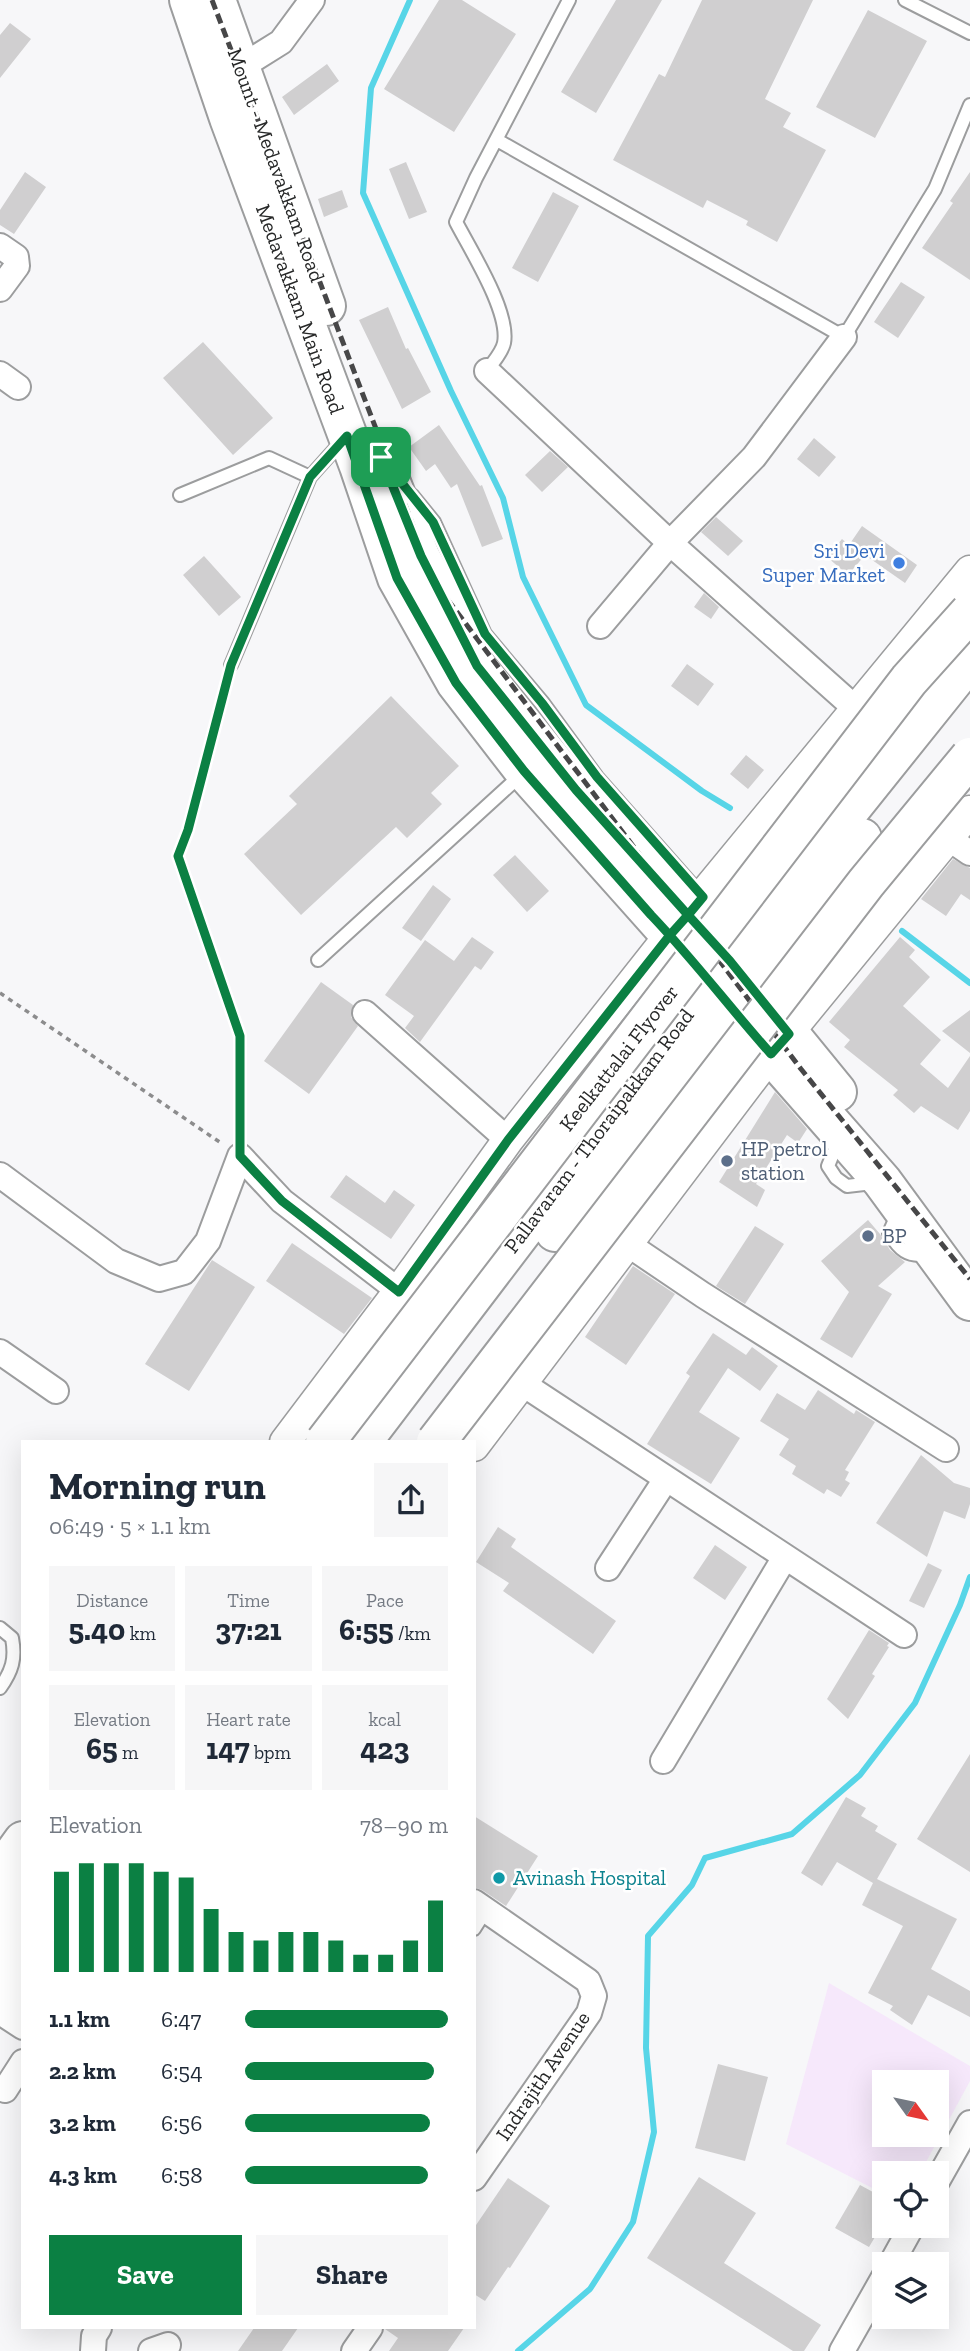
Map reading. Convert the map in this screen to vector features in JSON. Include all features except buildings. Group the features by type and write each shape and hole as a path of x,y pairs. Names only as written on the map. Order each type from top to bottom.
{"main road":[{"name":"Medavakkam Main Road","path":"189,0 229,118 397,578 456,683 524,771 687,916 731,984 780,1044 841,1135 879,1177 901,1207 952,1255 970,1301"},
{"name":"Mount - Medavakkam Road","path":"216,0 381,457 421,556 477,666 576,790 687,916"},
{"name":"Keelkattalai Flyover","path":"327,1440 909,680 970,612"},
{"name":"Pallavaram - Thoraipakkam Road","path":"396,1440 570,1212 731,984 970,660"},
{"name":"Pallavaram - Thoraipakkam Road","path":"364,1440 731,984 804,911 970,703"},
{"path":"438,1440 866,883 970,757"},
{"path":"780,1044 952,1255"},
{"path":"0,1873 21,1844"},
{"path":"0,1912 21,1886"},
{"path":"0,1960 21,1934"},
{"path":"0,2007 21,1982"}],"street":[{"path":"241,67 281,42 312,0"},
{"path":"0,246 16,257 17,266 0,289"},
{"path":"600,626 670,543 754,457 844,337"},
{"path":"487,372 670,543 855,708"},
{"path":"287,1440 399,1292 508,1140 855,708 970,571"},
{"path":"476,1443 780,1044 959,845 970,811"},
{"path":"365,1013 508,1140"},
{"path":"0,1175 116,1261 159,1279 184,1272 208,1241 240,1156 282,1201 399,1292"},
{"path":"629,1245 946,1449"},
{"path":"0,1353 56,1391"},
{"path":"523,1384 904,1635"},
{"path":"608,1568 666,1479"},
{"path":"663,1761 785,1557"},
{"path":"0,1873 21,1826"},
{"name":"Indrajith Avenue","path":"476,2175 589,2012 594,1996 587,1981 478,1914"},
{"path":"0,2012 21,2026"},
{"path":"9,2093 21,2066"},
{"path":"948,2161 970,2123"},
{"path":"842,2351 872,2298"},
{"path":"93,2351 94,2336 98,2329"},
{"path":"354,2351 369,2329"}],"lane":[{"path":"487,372 504,345 505,323 456,222 569,0"},
{"path":"905,0 970,33"},
{"path":"497,140 844,337 934,189 970,105"},
{"path":"231,665 310,477 347,436"},
{"path":"180,495 269,458 310,477"},
{"path":"318,960 524,771"},
{"path":"0,1628 12,1638 15,1654 10,1673 0,1688"}],"path":[{"path":"231,665 188,830 178,856 240,1036 240,1156"},
{"path":"0,993 240,1156"}],"shaded area":[{"path":"829,1983 970,2066 970,2081 949,2120 949,2070 872,2070 872,2147 934,2147 927,2161 872,2161 872,2188 786,2144"}],"waterway":[{"path":"410,0 371,88 363,193 451,391 503,498 523,577 586,705 702,791 730,808"},
{"path":"902,931 970,983"},
{"path":"518,2351 590,2289 633,2222 654,2132 646,2048 648,1936 692,1885 705,1858 792,1834 860,1775 915,1703 970,1577"}],"railway":[{"path":"212,0 435,583 801,1069 970,1279"}],"place":[{"name":"Sri Devi Super Market","path":"899,563"},
{"name":"HP petrol station","path":"727,1161"},
{"name":"BP","path":"868,1236"},
{"name":"Avinash Hospital","path":"499,1878"}],"route":[{"path":"381,457 421,556 477,666 576,790 688,915 670,935 508,1140 399,1292 282,1201 240,1156 240,1036 178,856 188,830 231,665 310,477 347,436 397,578 456,683 524,771 651,915 670,935 712,982 730,1009 771,1054 789,1034 730,961 688,915 703,897 597,777 542,703 485,634 433,522 381,457"}]}
